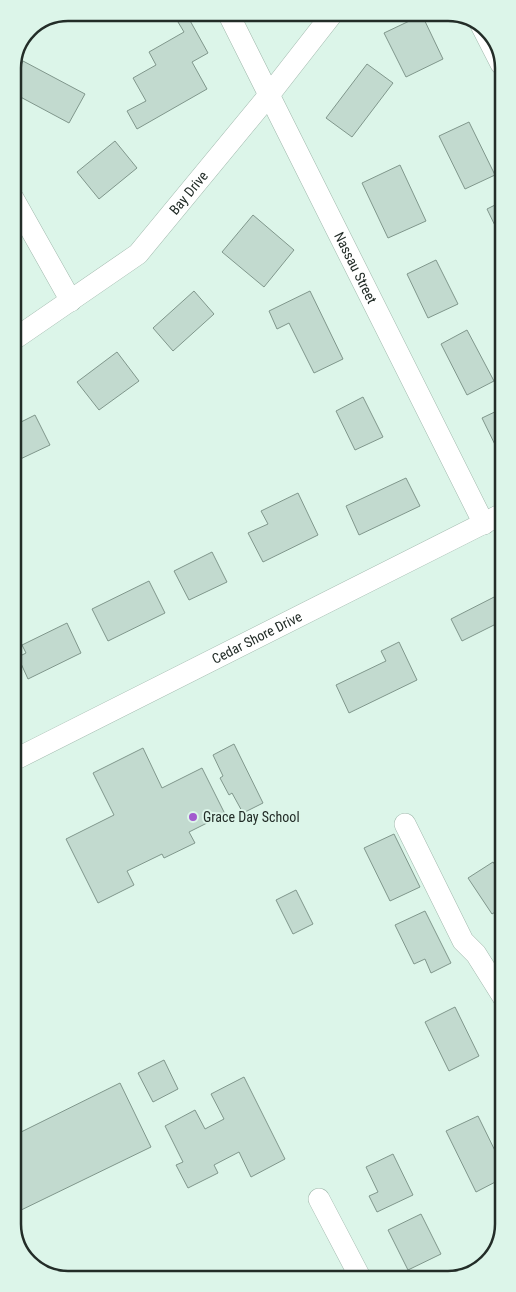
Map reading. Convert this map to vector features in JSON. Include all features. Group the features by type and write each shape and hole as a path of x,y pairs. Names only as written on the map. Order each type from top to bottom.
{"street":[{"name":"Nassau Street","path":"232,21 269,95 493,519"},
{"name":"Bay Drive","path":"21,335 138,254 269,95 327,21"},
{"path":"21,212 71,301"},
{"name":"Cedar Shore Drive","path":"21,756 493,519"},
{"path":"406,824 462,941 476,954 495,984"},
{"path":"319,1199 357,1271"}],"building":[{"path":"190,21 208,53 192,62 207,89 137,129 127,111 146,101 133,78 156,65 149,52 184,32 178,22"},
{"path":"409,21 425,21 443,59 406,77 384,33"},
{"path":"23,61 85,94 69,123 21,97 21,65"},
{"path":"367,64 393,83 352,137 326,118"},
{"path":"469,122 495,175 465,189 439,136"},
{"path":"115,141 137,168 99,199 77,172"},
{"path":"400,165 426,221 388,238 362,183"},
{"path":"495,205 495,226 487,209"},
{"path":"253,215 294,250 264,287 222,252"},
{"path":"436,260 458,304 428,318 407,274"},
{"path":"194,291 214,314 173,351 153,328"},
{"path":"310,291 343,359 314,373 289,323 277,329 269,311"},
{"path":"467,330 494,381 467,395 441,344"},
{"path":"117,352 139,381 99,410 77,382"},
{"path":"363,397 383,437 355,450 336,411"},
{"path":"495,412 495,445 482,418"},
{"path":"35,415 50,445 21,459 21,422"},
{"path":"406,478 420,506 359,535 346,506"},
{"path":"298,493 318,535 263,562 248,533 268,524 261,511"},
{"path":"212,552 227,582 189,600 174,571"},
{"path":"149,581 165,613 108,641 92,609"},
{"path":"495,597 495,624 462,641 451,619"},
{"path":"67,623 81,653 28,679 21,664 21,656 26,653 22,645"},
{"path":"399,642 417,680 349,713 336,685 386,661 381,651"},
{"path":"234,744 263,803 243,813 232,793 229,795 220,778 223,776 213,755"},
{"path":"143,748 162,788 202,768 225,814 189,832 195,843 164,858 162,854 127,871 134,885 98,903 66,839 114,815 93,773"},
{"path":"394,834 420,887 390,901 364,848"},
{"path":"493,862 495,865 495,912 492,914 468,878"},
{"path":"296,890 313,924 293,934 276,900"},
{"path":"425,911 451,963 431,973 425,959 414,964 395,925"},
{"path":"455,1007 479,1056 449,1071 425,1022"},
{"path":"164,1060 178,1089 153,1102 138,1073"},
{"path":"244,1077 285,1159 251,1177 239,1152 214,1165 218,1173 188,1188 176,1165 183,1162 165,1126 195,1110 205,1129 224,1119 211,1094"},
{"path":"120,1083 151,1147 21,1210 21,1132"},
{"path":"478,1116 495,1151 495,1182 476,1192 446,1131"},
{"path":"393,1154 413,1195 377,1212 369,1196 378,1192 366,1167"},
{"path":"421,1214 441,1254 408,1270 388,1230"}],"place":[{"name":"Grace Day School","path":"193,817"}]}
